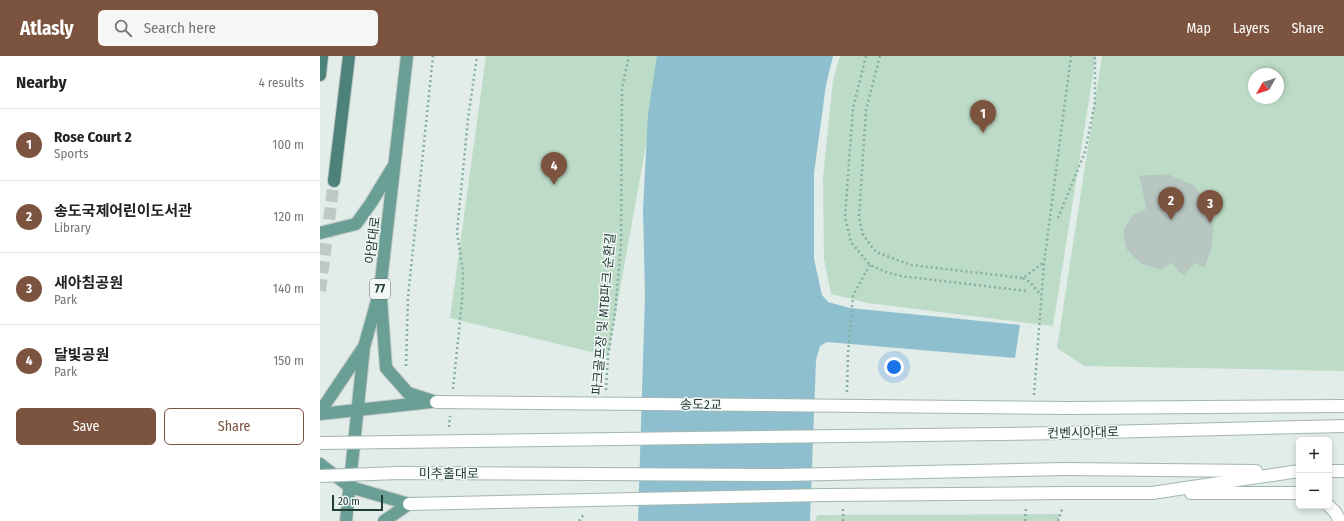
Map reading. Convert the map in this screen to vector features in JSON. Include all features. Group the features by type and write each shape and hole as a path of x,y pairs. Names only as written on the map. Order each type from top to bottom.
{"highway":[{"path":"320,75 322,56"},
{"path":"334,181 348,56"}],"main road":[{"name":"아암대로","path":"346,521 364,347 380,290 407,56"},
{"path":"320,233 356,224 371,203 395,163"},
{"path":"380,290 386,368 408,393 436,402"},
{"path":"320,413 364,347"},
{"path":"320,413 358,411 436,402"},
{"name":"송도2교","path":"436,402 826,406"},
{"name":"컨벤시아대로","path":"826,406 1069,408 1344,406"},
{"name":"컨벤시아대로","path":"320,443 1065,433 1344,426"},
{"path":"320,464 350,486 409,504 825,495 1296,493"},
{"name":"미추홀대로","path":"320,476 398,473 823,474 1065,469 1295,472"},
{"path":"1332,471 1344,470"},
{"path":"1152,493 1295,472"},
{"path":"384,521 409,504"},
{"path":"1332,509 1340,521"}],"path":[{"path":"406,366 408,297 433,56"},
{"path":"453,392 462,301 463,272 457,232 468,119 477,56"},
{"name":"파크골프장 및 MTB파크 순환길","path":"605,395 608,356 615,314 621,243 622,88 629,56"},
{"path":"866,56 853,108 845,217 851,242 870,265 886,272 901,276 1027,291"},
{"path":"880,56 866,110 859,217 863,235 876,252 910,265 1022,278 1030,282 1042,295"},
{"path":"1034,396 1044,263 1071,56"},
{"path":"1058,218 1085,152 1095,102 1095,56"},
{"path":"1022,278 1044,263"},
{"path":"848,353 853,295 870,265"},
{"path":"449,431 451,415"},
{"path":"1026,521 1027,505"},
{"path":"1058,521 1062,509"},
{"path":"579,521 585,511"}],"green space":[{"path":"486,56 662,56 608,356 450,318"},
{"path":"840,56 1096,56 1053,326 868,303 831,294 824,259 823,177 833,80"},
{"path":"1102,56 1344,56 1344,371 1084,366 1057,348"},
{"path":"1059,514 1059,521 815,521 817,515"}],"water":[{"path":"657,56 833,56 826,85 814,173 814,259 822,295 828,302 850,308 1020,325 1015,358 827,342 820,346 816,360 810,521 638,521 645,296 643,209 648,114"}],"building":[{"path":"1168,175 1192,185 1208,203 1213,226 1211,248 1204,267 1195,262 1183,275 1172,262 1160,269 1141,263 1127,249 1124,236 1125,228 1134,215 1147,209 1140,176"}],"tunnel":[{"path":"320,291 334,181"}],"place":[{"name":"Rose Court 2","path":"983,133"},
{"name":"달빛공원","path":"554,185"},
{"name":"송도국제어린이도서관","path":"1171,220"},
{"name":"새아침공원","path":"1210,223"}]}
